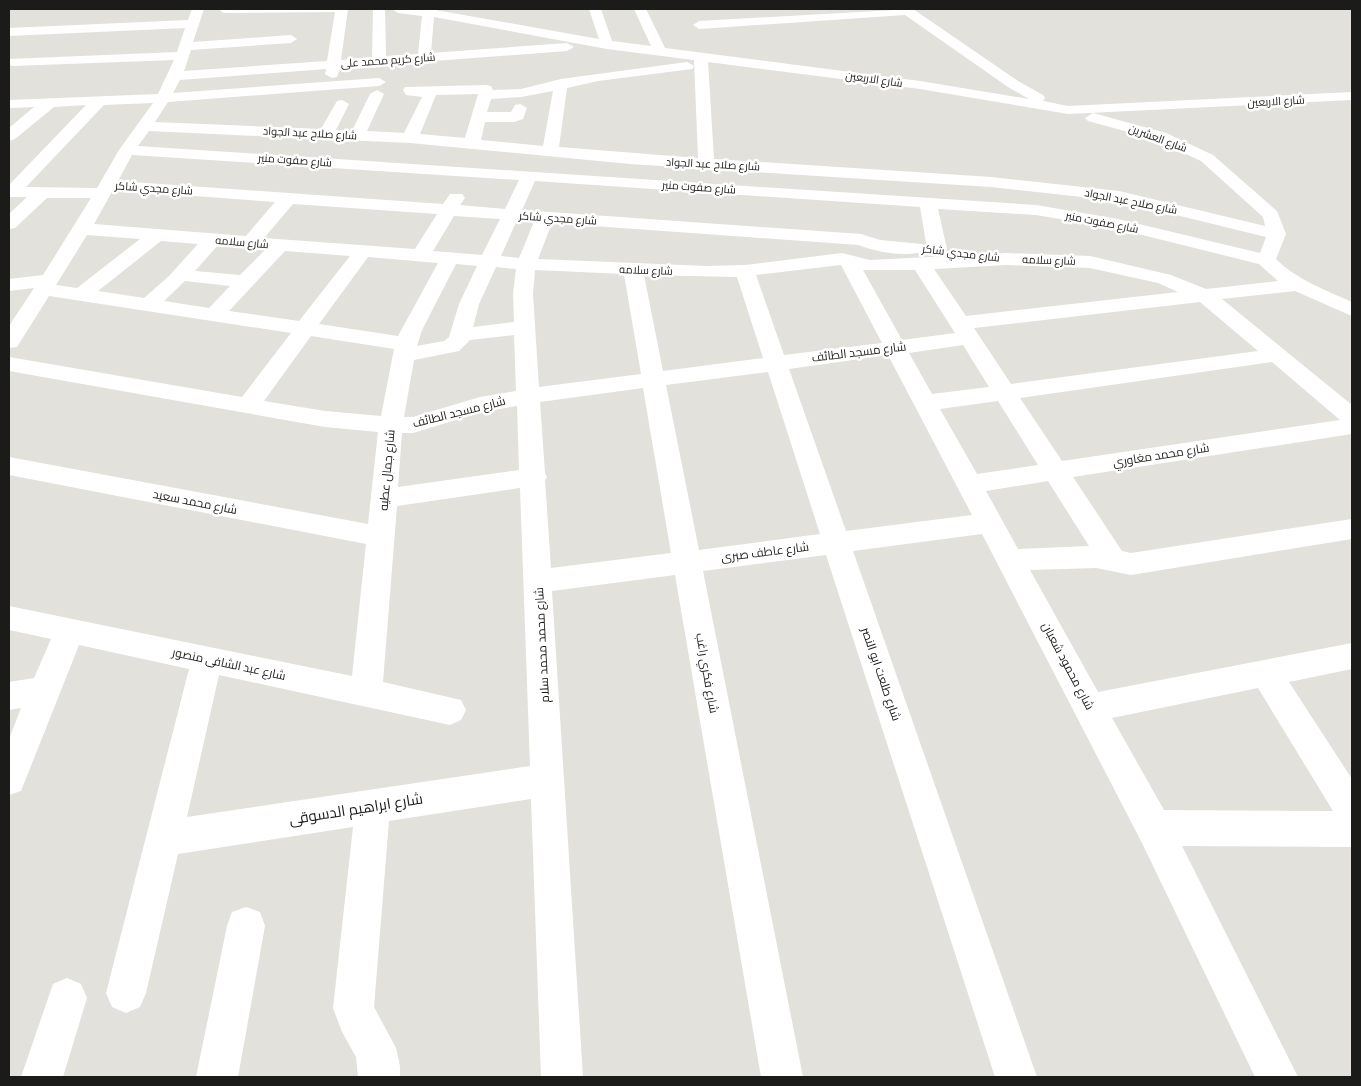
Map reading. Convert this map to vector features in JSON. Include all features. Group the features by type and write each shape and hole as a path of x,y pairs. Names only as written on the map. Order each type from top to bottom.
{"street":[{"path":"9,342 82,229 106,189 126,150 145,126 162,98 183,51 198,9"},
{"path":"224,9 332,9"},
{"path":"288,53 299,9"},
{"path":"333,69 342,9"},
{"path":"378,61 379,9"},
{"name":"شارع الاربعين","path":"398,9 435,10 466,18 605,45 701,61 724,61 920,85 1068,110 1352,96"},
{"path":"595,9 605,45"},
{"path":"640,9 662,53"},
{"path":"411,92 417,58 435,10"},
{"path":"724,61 696,21 907,15"},
{"name":"شارع العشرين","path":"907,15 928,25 1013,84 1068,110 1160,136 1207,158 1271,215 1277,234"},
{"path":"458,90 465,48 466,18"},
{"path":"480,117 518,116 521,100 508,26"},
{"path":"156,74 209,30"},
{"path":"9,32 183,51"},
{"path":"10,59 183,51 291,39"},
{"path":"10,59 25,49 163,43 200,59"},
{"name":"شارع كريم محمد على","path":"183,51 333,69 378,61 417,58 465,48 542,54 570,47 605,45"},
{"path":"550,151 571,75 570,47"},
{"path":"486,95 521,100 571,75 701,61 706,164"},
{"path":"9,104 378,88 358,135"},
{"path":"411,92 486,89 472,144"},
{"path":"410,138 429,97 429,94 411,92"},
{"path":"10,192 99,101"},
{"path":"9,136 49,103"},
{"path":"328,133 342,104"},
{"path":"272,131 288,107"},
{"name":"شارع صلاح عبد الجواد","path":"145,126 230,115 272,131 410,138 706,164 916,176 1092,192 1143,201 1277,234"},
{"name":"شارع صفوت منير","path":"126,150 1036,210 1118,224 1266,260"},
{"path":"420,256 472,172"},
{"path":"9,285 46,284 81,295 307,329 406,350 451,346 459,340 466,311 529,176"},
{"name":"شارع مجدي شاكر","path":"10,192 106,189 288,198 861,240 878,246 929,256"},
{"path":"9,224 43,192"},
{"path":"251,242 288,198"},
{"path":"928,203 929,256 965,330 1114,562"},
{"name":"شارع محمد محمد سلام","path":"545,217 526,264 523,294 530,396 562,1077"},
{"name":"شارع سلامه","path":"82,229 489,262 633,269 745,271 848,260 870,266 929,256 1090,262 1164,279 1204,295"},
{"path":"1277,234 1266,260 1284,276 1352,310"},
{"path":"81,295 157,235"},
{"path":"148,305 181,275 212,239"},
{"path":"214,315 280,245"},
{"path":"248,404 307,329 363,251"},
{"name":"شارع جمال عطيه","path":"366,693 391,425 406,350 412,330 450,258"},
{"name":"شارع محمود شعبان","path":"848,260 1154,828 1277,1077"},
{"name":"شارع فكري راغب","path":"633,269 782,1077"},
{"name":"شارع طلعت ابو النصر","path":"745,271 1016,1077"},
{"path":"181,275 245,282"},
{"path":"1301,284 1352,328"},
{"name":"شارع مسجد الطائف","path":"9,364 248,404 325,419 413,425 480,405 530,396 896,348 965,330 1204,295 1301,284"},
{"path":"1204,295 1352,417"},
{"path":"460,335 526,327"},
{"path":"926,403 1276,355"},
{"name":"شارع محمد مغاوري","path":"970,484 1352,426"},
{"name":"شارع محمد سعيد","path":"9,466 381,537"},
{"path":"385,498 534,477"},
{"name":"شارع عاطف صبرى","path":"539,581 991,523"},
{"path":"1011,560 1096,557 1132,564 1352,529"},
{"name":"شارع عبد الشافى منصور","path":"9,618 450,710"},
{"path":"9,779 69,631"},
{"path":"1090,708 1352,656"},
{"path":"126,993 207,660"},
{"path":"1266,673 1352,810"},
{"path":"9,696 45,691"},
{"name":"شارع ابراهيم الدسوقى","path":"164,838 548,780"},
{"path":"373,806 353,1008 359,1025 369,1034 376,1048 380,1066 379,1077"},
{"path":"1154,828 1352,829"},
{"path":"217,1077 246,926"},
{"path":"42,1077 67,998"}]}
